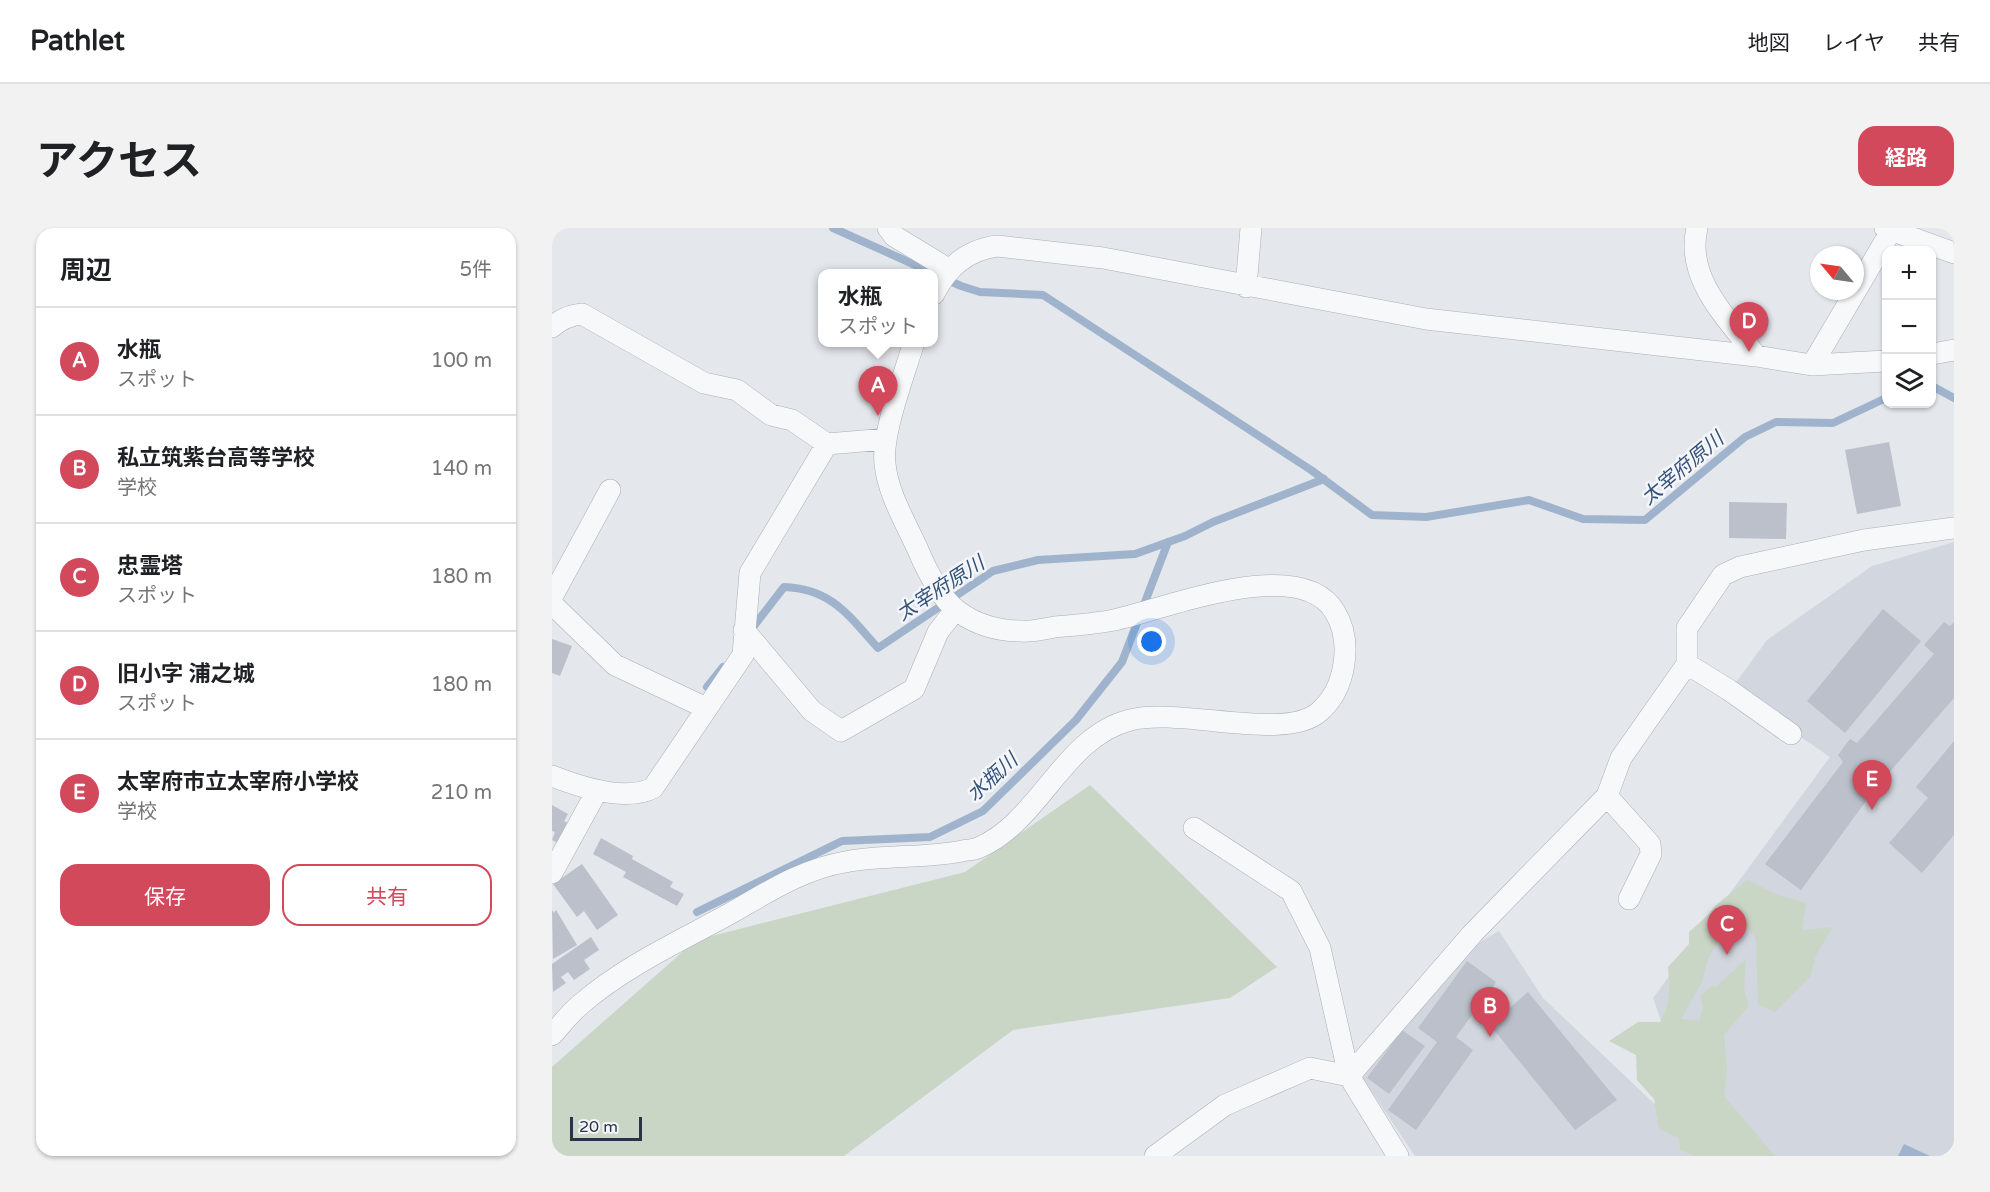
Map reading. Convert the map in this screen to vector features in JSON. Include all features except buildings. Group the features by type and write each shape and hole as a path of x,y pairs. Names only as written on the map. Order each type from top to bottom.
{"street":[{"path":"888,228 894,236 950,270"},
{"path":"1246,287 1251,228"},
{"path":"1697,228 1694,240 1699,269 1708,295 1756,356"},
{"path":"1812,365 1888,230 1954,253"},
{"path":"938,287 962,258 980,249 997,246 1103,258 1246,287 1426,319 1756,356 1812,365 1882,361"},
{"path":"552,327 561,320 582,314 704,383 737,390 771,415 792,420 827,444 886,439"},
{"path":"552,1035 578,1006 622,973 807,871 848,861 942,855 978,848 1015,824 1067,761 1100,733 1129,720 1178,716 1254,724 1290,724 1317,714 1334,694 1343,668 1346,639 1334,609 1310,589 1279,585 1238,587 1112,620 1023,632 984,626 955,610 928,572 889,483 884,462 886,439 913,347"},
{"path":"1936,353 1954,350"},
{"path":"552,777 597,791 642,793 653,788 743,655 750,573 827,444"},
{"path":"552,597 610,490"},
{"path":"1349,1076 1473,933 1607,796 1621,758 1688,664 1687,628 1723,575 1740,567 1864,540 1954,528"},
{"path":"552,604 615,665 706,708"},
{"path":"744,630 812,711 842,730 914,689 938,632 955,610"},
{"path":"1688,664 1791,734"},
{"path":"552,873 597,791"},
{"path":"1607,796 1650,844 1651,854 1629,899"},
{"path":"1194,828 1291,891 1320,948 1349,1076 1398,1156"},
{"path":"1155,1156 1225,1105 1310,1068 1349,1076"}],"shaded area":[{"path":"1954,542 1954,1156 1773,1156 1676,1064 1653,998 1830,757 1731,689 1767,640 1872,566"},
{"path":"1499,931 1543,998 1665,1114 1724,1156 1415,1156 1362,1077 1473,946"}],"green space":[{"path":"1090,785 1277,967 1230,998 1013,1030 844,1156 552,1156 552,1067 696,940 965,872"},
{"path":"1747,880 1773,893 1806,903 1802,930 1833,927 1816,955 1810,977 1775,1012 1758,1004 1756,939 1748,928 1742,937 1719,940 1708,959 1702,982 1681,1019 1699,1021 1703,1008 1700,996 1712,986 1716,987 1746,959 1744,989 1749,1006 1724,1035 1727,1070 1724,1096 1775,1156 1695,1156 1680,1150 1679,1138 1659,1129 1654,1099 1637,1080 1636,1055 1609,1041 1638,1022 1660,1022 1669,995 1668,967 1689,944 1689,932 1716,905"}],"water":[{"path":"1904,1144 1930,1156 1898,1156"}],"waterway":[{"path":"833,228 924,269"},
{"name":"太宰府原川","path":"938,276 980,292 1043,295 1311,470 1372,515 1426,517 1529,500 1583,519 1645,520 1745,437 1776,422 1833,423 1882,400"},
{"name":"太宰府原川","path":"1936,388 1954,398"},
{"name":"太宰府原川","path":"750,631 784,587 801,589 827,598 838,606 878,648 993,571 1038,560 1135,554 1324,479"},
{"name":"水瓶川","path":"697,912 842,841 930,837 983,811 1076,720 1122,662 1168,542"},
{"name":"太宰府原川","path":"707,687 723,667"}],"place":[{"name":"旧小字 浦之城","path":"1749,352"},
{"name":"水瓶","path":"878,416"},
{"name":"太宰府市立太宰府小学校","path":"1872,810"},
{"name":"忠霊塔","path":"1727,955"},
{"name":"私立筑紫台高等学校","path":"1490,1037"}]}
